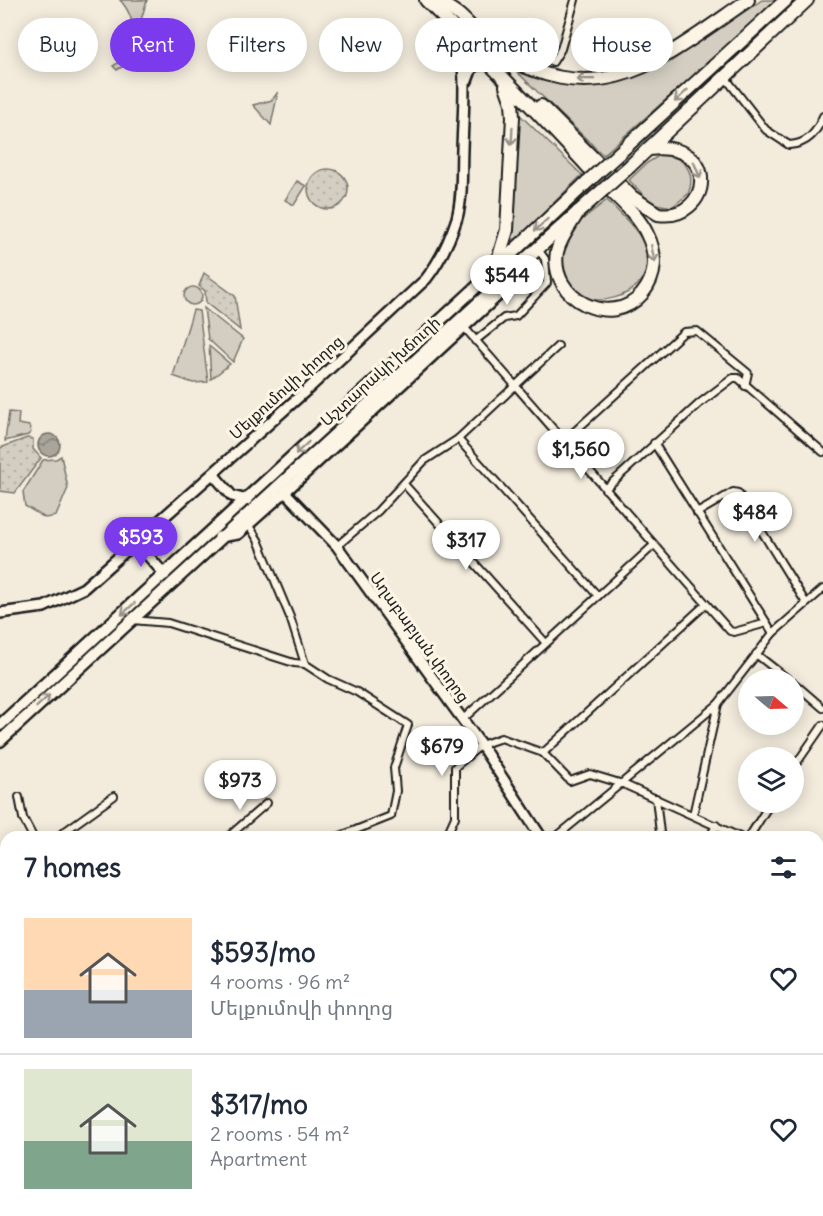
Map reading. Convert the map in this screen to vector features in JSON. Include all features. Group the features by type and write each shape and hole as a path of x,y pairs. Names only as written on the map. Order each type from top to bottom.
{"highway":[{"path":"426,0 444,18"},
{"path":"436,0 462,18"},
{"path":"436,0 632,197 658,214 681,212 692,202 699,191 699,170 687,154 679,150 649,149"},
{"path":"542,72 582,79 613,77 653,64 748,0"},
{"name":"Աշտարակի խճուղի","path":"495,270 786,0"},
{"name":"Աշտարակի խճուղի","path":"504,279 649,149 807,0"},
{"path":"496,72 586,165 646,232 655,263 649,285 633,302 611,310 599,309 586,306 566,291 558,272 557,255 560,244 578,212"},
{"path":"495,270 507,230 512,128 512,103 503,79"}],"main road":[{"name":"Աշտարակի խճուղի","path":"0,725 495,270"},
{"name":"Աշտարակի խճուղի","path":"0,741 219,537 504,279"},
{"path":"376,380 384,390"}],"street":[{"path":"559,52 575,0"},
{"name":"Մելքումովի փողոց","path":"0,613 44,607 74,595 138,543 418,288 438,264 451,236 460,202 463,72"},
{"name":"Մելքումովի փողոց","path":"464,90 471,72"},
{"path":"725,77 766,130 789,145 813,135 823,116"},
{"path":"474,341 504,318 516,316 547,283 545,259 537,249"},
{"path":"219,537 234,536 285,492 515,280 518,266"},
{"path":"464,327 513,387 730,631 767,623"},
{"path":"563,441 684,332 697,331 737,362 748,373 746,386"},
{"path":"337,546 404,484 424,461 458,439 558,346"},
{"path":"605,489 726,380 738,378 823,452"},
{"path":"458,439 598,596"},
{"path":"654,444 773,633"},
{"path":"213,474 232,496 247,500"},
{"path":"404,484 545,642"},
{"name":"Աղաբաբյան փողոց","path":"285,492 337,546 481,745 538,831"},
{"path":"697,513 733,492 738,493 806,603"},
{"path":"248,524 258,540 290,617 304,664"},
{"path":"138,543 165,575"},
{"path":"462,720 654,545"},
{"path":"564,831 718,704 773,633 823,589"},
{"path":"543,753 706,604"},
{"path":"132,620 168,623 294,663 304,664 328,679 357,692 408,725 394,768 396,791 391,816 353,831"},
{"path":"756,654 775,669"},
{"path":"804,692 823,708"},
{"path":"693,815 718,704"},
{"path":"804,753 823,725"},
{"path":"449,831 455,817 455,767 481,745 501,738 543,753 570,781 590,774 623,784 728,831"},
{"path":"65,831 114,796"},
{"path":"19,797 23,818 30,831"},
{"path":"656,798 660,831"},
{"path":"235,831 267,803"},
{"path":"753,831 764,813"},
{"path":"713,831 716,825"}],"green space":[{"path":"120,0 147,0 142,18 130,18"},
{"path":"762,0 779,0 603,155 518,73 591,86 624,81 646,72 673,72 673,60"},
{"path":"723,66 726,69 626,160 624,157"},
{"path":"278,92 271,125 253,105 272,100"},
{"path":"519,114 582,175 516,240 512,238"},
{"path":"660,155 668,155 681,161 691,178 688,194 672,207 651,203 629,180 647,163"},
{"path":"328,169 342,175 348,189 342,203 328,209 314,203 308,189 314,175"},
{"path":"297,181 306,186 294,205 285,200"},
{"path":"586,189 589,192 528,251 526,248"},
{"path":"607,200 638,233 647,259 643,277 632,290 615,298 597,300 580,296 568,284 563,265 563,251 572,230"},
{"path":"521,253 524,255 389,378 389,377"},
{"path":"204,273 235,296 240,330 206,303 205,291 199,286"},
{"path":"193,287 199,290 202,296 199,302 193,305 187,302 184,296 187,290"},
{"path":"204,308 243,339 233,362 208,339"},
{"path":"193,310 199,311 208,382 193,383 173,376"},
{"path":"209,346 230,364 211,379"},
{"path":"9,412 19,413 18,424 29,426 31,432 28,435 5,441"},
{"path":"27,438 33,439 33,449 41,458 15,493 0,491 0,448"},
{"path":"61,456 68,488 56,516 45,518 25,506 23,492 43,460 56,459"}],"water":[{"path":"45,434 53,434 60,441 60,449 53,456 45,456 38,449 38,441"}]}
